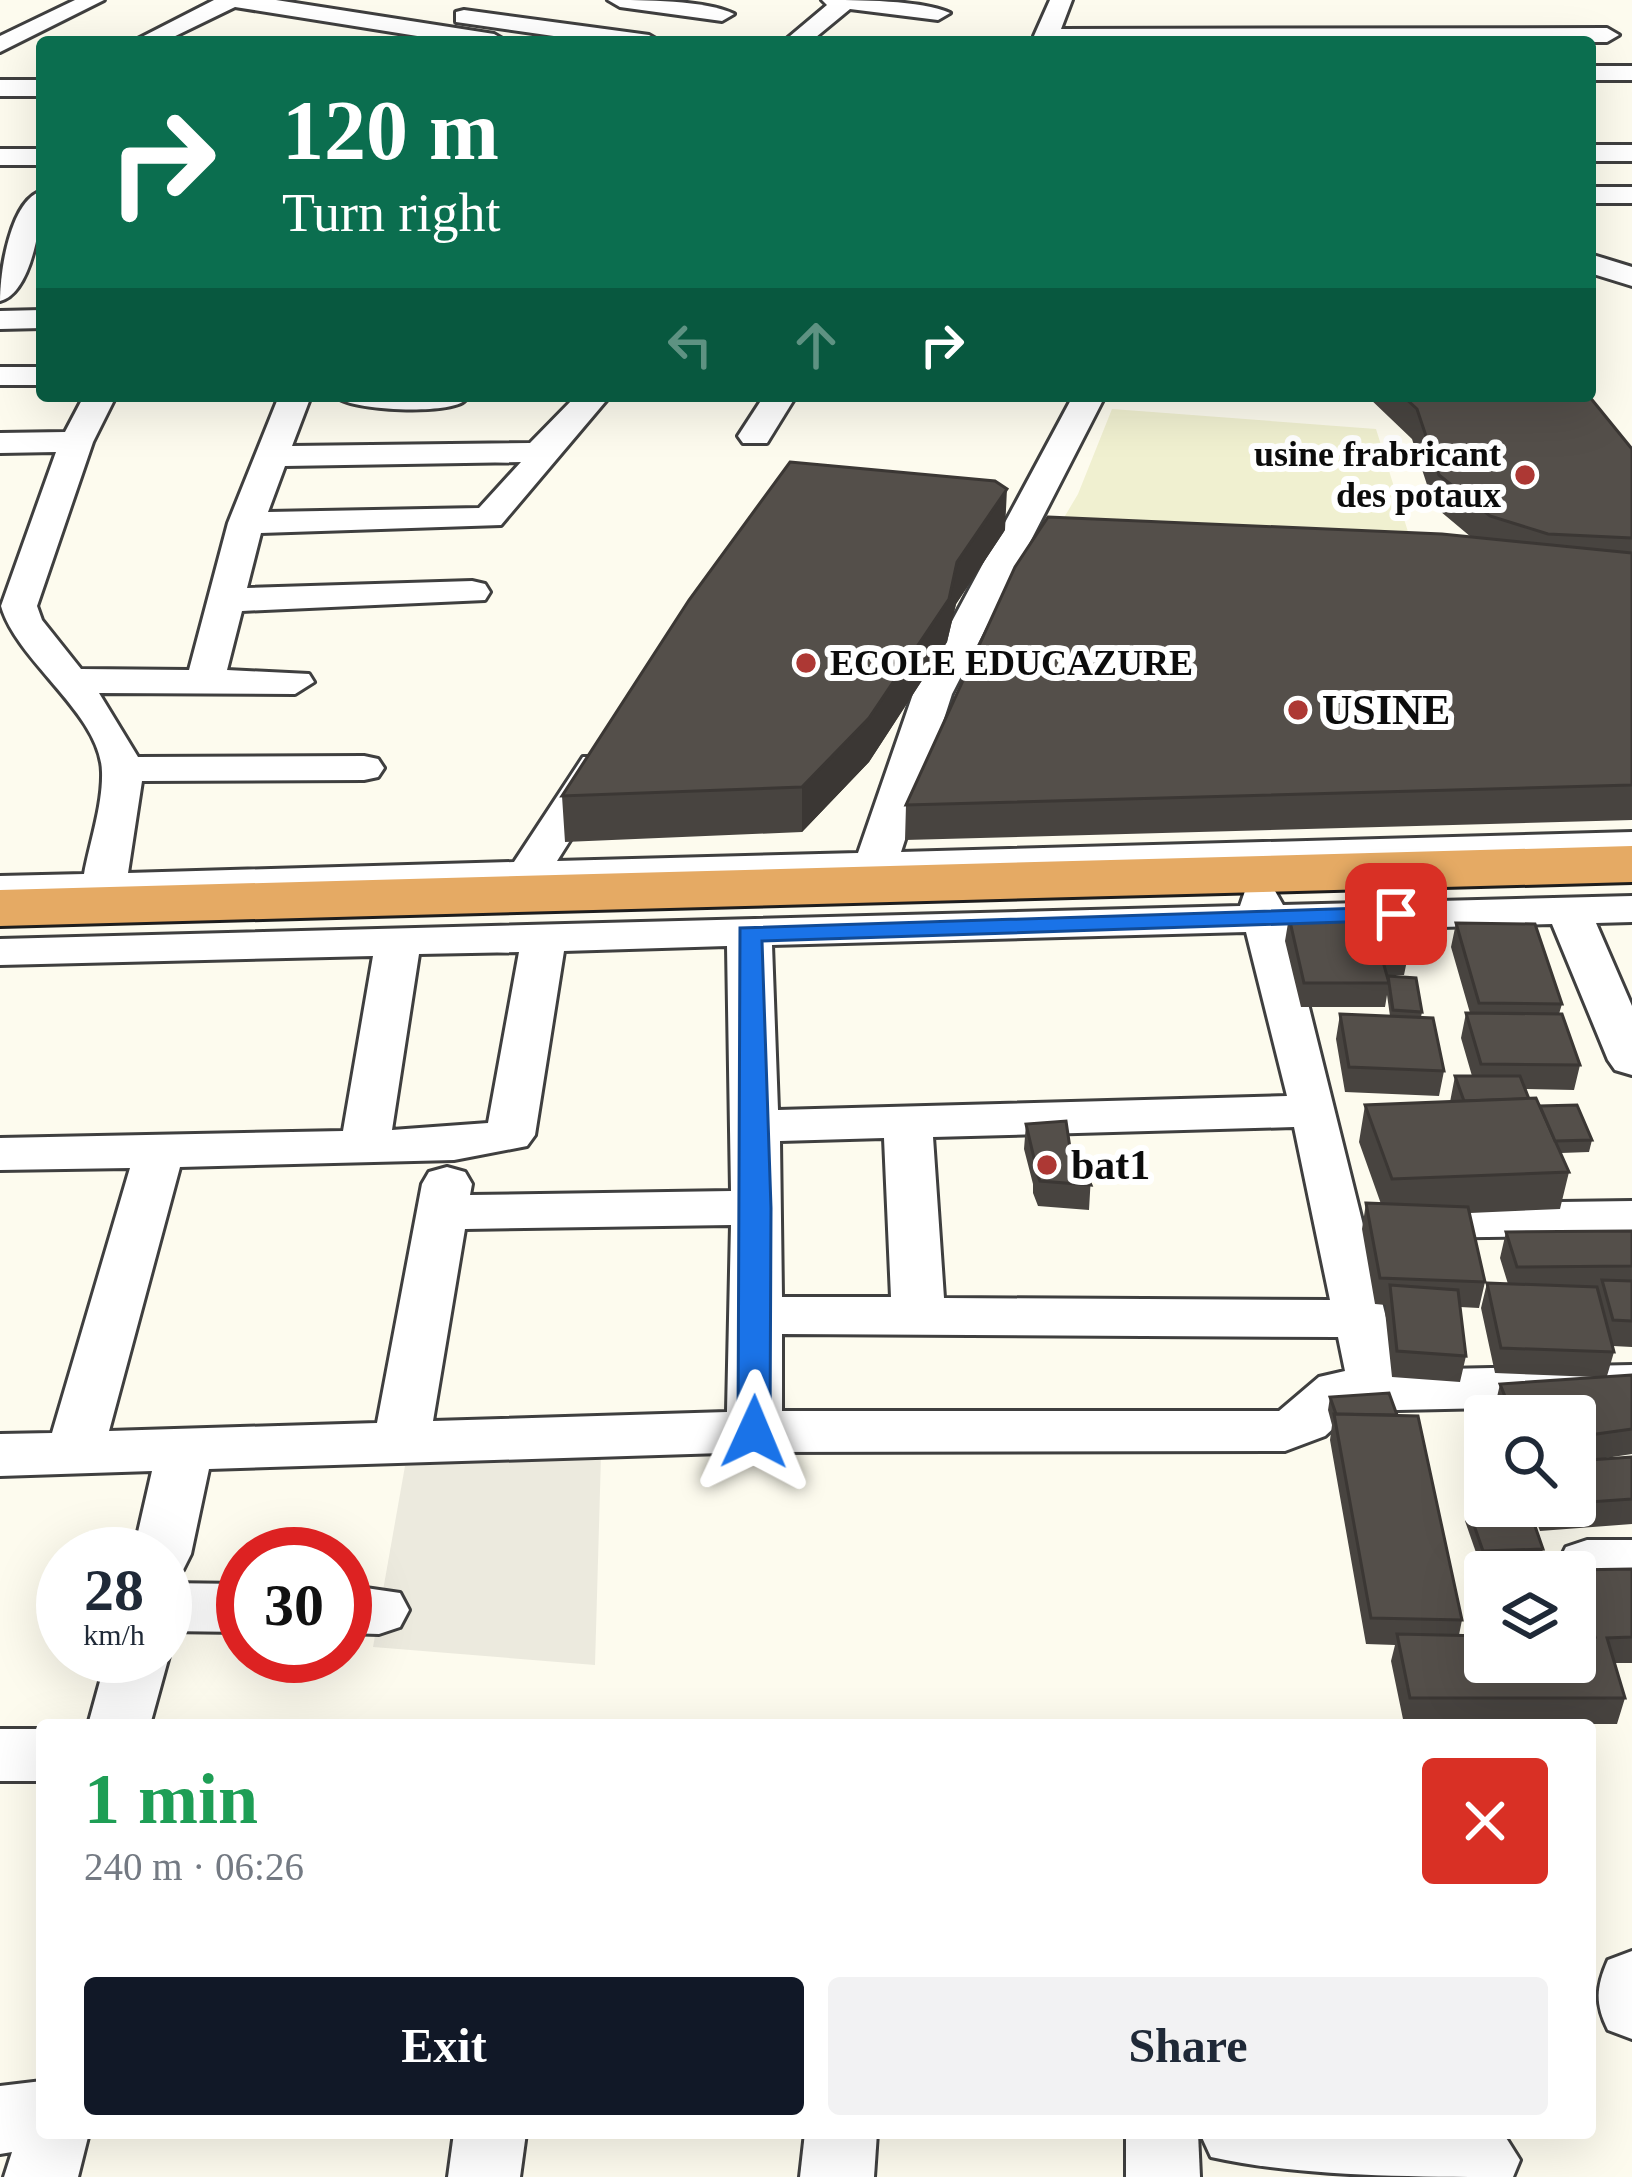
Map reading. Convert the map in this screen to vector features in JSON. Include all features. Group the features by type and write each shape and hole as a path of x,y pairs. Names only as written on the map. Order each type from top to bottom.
{"highway":[{"path":"0,908 874,874 1632,864"},
{"path":"0,933 1263,909 1632,890"}],"street":[{"path":"4,34 42,24 93,0"},
{"path":"157,36 232,0 459,36"},
{"path":"454,16 481,0"},
{"path":"620,0 686,4 722,14"},
{"path":"695,33 743,0"},
{"path":"309,33 370,1 599,36"},
{"path":"801,36 839,1 937,11 910,36"},
{"path":"1058,36 1044,35 1059,3 1096,6"},
{"path":"1382,3 1403,34"},
{"path":"1204,5 1219,35"},
{"path":"1368,36 1490,26 1599,26 1632,62"},
{"path":"506,36 523,27"},
{"path":"1190,36 1257,36"},
{"path":"1596,73 1632,73"},
{"path":"0,88 36,88"},
{"path":"1596,100 1632,100"},
{"path":"1596,153 1632,153"},
{"path":"0,157 36,157"},
{"path":"1596,194 1632,195"},
{"path":"0,203 36,202"},
{"path":"0,292 36,213"},
{"path":"1596,246 1632,247"},
{"path":"1596,264 1632,277"},
{"path":"0,320 36,319"},
{"path":"0,376 36,376"},
{"path":"97,402 76,442 19,606 23,622 103,722 122,770 104,886"},
{"path":"206,678 230,600 246,523 293,402"},
{"path":"407,453 448,402"},
{"path":"271,456 538,454 588,402"},
{"path":"755,436 777,402"},
{"path":"874,874 902,770 942,677 1087,402"},
{"path":"0,443 76,442"},
{"path":"246,523 489,518 542,459 538,454"},
{"path":"230,600 472,592"},
{"path":"74,681 295,682"},
{"path":"528,873 615,738"},
{"path":"122,770 364,768"},
{"path":"0,889 528,873 874,874 1632,845"},
{"path":"1263,909 1315,1111 1376,1388"},
{"path":"0,952 749,934 1263,909 1632,909"},
{"path":"1568,910 1632,1060"},
{"path":"749,934 757,1208 754,1432"},
{"path":"0,1154 365,1148 501,1138 514,1129 543,940"},
{"path":"365,1148 398,943"},
{"path":"754,1126 1315,1111"},
{"path":"908,1124 919,1318"},
{"path":"402,1439 454,1144"},
{"path":"74,1455 160,1150"},
{"path":"442,1212 757,1208"},
{"path":"1340,1223 1632,1218"},
{"path":"757,1315 1360,1318"},
{"path":"0,1455 402,1439 754,1432 1285,1431 1305,1422 1333,1393 1376,1388 1632,1385"},
{"path":"168,1527 184,1450"},
{"path":"121,1719 131,1683"},
{"path":"0,1755 36,1755"},
{"path":"1632,1982 1632,2008"},
{"path":"0,2120 36,2116"},
{"path":"41,2177 51,2139"},
{"path":"484,2177 489,2139"},
{"path":"837,2177 840,2139"},
{"path":"1162,2139 1163,2177"},
{"path":"1297,2139 1484,2157"}],"green space":[{"path":"1112,409 1376,429 1414,551 1046,548 1078,494"}],"shaded area":[{"path":"601,1456 595,1665 373,1647 405,1466"}],"building":[{"name":"usine frabricant des potaux","path":"1409,402 1594,402 1632,449 1632,538 1548,534 1490,516 1439,475 1417,409"},
{"name":"ECOLE EDUCAZURE","path":"790,462 995,481 1007,489 957,562 949,599 869,718 802,787 562,796 689,600"},
{"name":"USINE","path":"1048,517 1442,534 1632,553 1632,785 906,805 1015,567"},
{"path":"1289,917 1399,917 1409,951 1380,951 1389,983 1304,983"},
{"path":"1456,923 1535,924 1562,1004 1479,1003"},
{"path":"1388,976 1416,978 1422,1012 1393,1010"},
{"path":"1466,1013 1562,1014 1580,1065 1481,1064"},
{"path":"1340,1014 1433,1018 1444,1071 1349,1067"},
{"path":"1455,1076 1520,1076 1529,1099 1464,1101"},
{"path":"1536,1098 1569,1172 1392,1179 1365,1105"},
{"path":"1577,1105 1592,1140 1555,1141 1540,1106"},
{"path":"1066,1121 1071,1155 1092,1158 1092,1169 1084,1168 1091,1185 1040,1181 1035,1168 1043,1168 1043,1160 1034,1158 1026,1124"},
{"path":"1366,1203 1468,1207 1485,1282 1380,1278"},
{"path":"1632,1231 1632,1266 1517,1267 1506,1232"},
{"path":"1602,1280 1632,1281 1632,1321 1613,1320"},
{"path":"1487,1283 1597,1287 1614,1352 1501,1348"},
{"path":"1390,1285 1458,1290 1466,1356 1397,1351"},
{"path":"1632,1375 1632,1429 1596,1434 1596,1395 1504,1395 1500,1384"},
{"path":"1389,1393 1397,1415 1336,1414 1330,1397"},
{"path":"1334,1414 1418,1416 1462,1620 1371,1618"},
{"path":"1632,1457 1632,1499 1596,1502 1596,1460"},
{"path":"1475,1527 1535,1527 1543,1549 1483,1551"},
{"path":"1632,1569 1632,1637 1607,1638 1625,1698 1410,1698 1397,1634 1464,1636 1464,1683 1596,1683 1596,1570"}],"place":[{"name":"usine frabricant des potaux","path":"1525,475"},
{"name":"ECOLE EDUCAZURE","path":"806,663"},
{"name":"USINE","path":"1298,710"},
{"name":"bat1","path":"1047,1165"}],"route":[{"path":"754,1432 757,1208 749,934 1396,914"}]}
